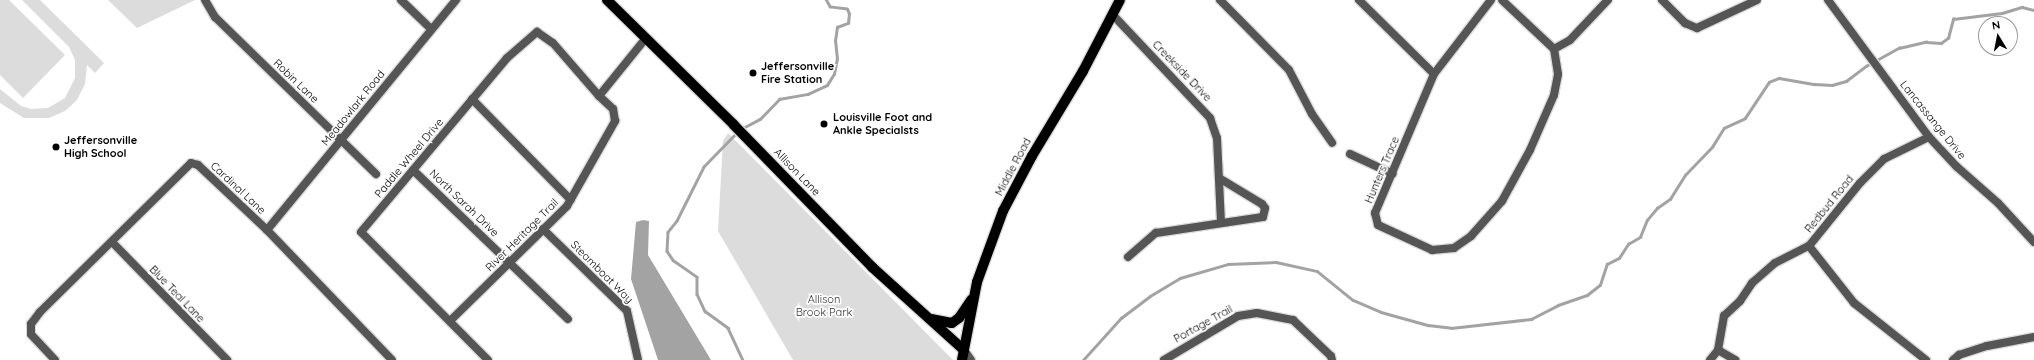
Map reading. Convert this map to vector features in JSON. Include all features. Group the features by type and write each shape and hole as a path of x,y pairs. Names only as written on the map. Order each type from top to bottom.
{"main road":[{"name":"Allison Lane","path":"607,0 745,135 876,271 929,318 963,355"},
{"name":"Middle Road","path":"963,355 975,293 1003,211 1032,156 1084,71 1120,0"},
{"path":"929,318 952,323 966,310 975,293"}],"street":[{"name":"Robin Lane","path":"205,0 215,17 376,174"},
{"path":"401,0 431,29"},
{"name":"Meadowlark Road","path":"267,230 456,0"},
{"path":"1220,0 1289,70 1320,127 1332,143"},
{"path":"1359,0 1434,74"},
{"name":"Hunters Trace","path":"1490,0 1434,74 1376,213 1378,225 1432,250 1454,248 1471,236 1502,201 1530,150 1554,95 1558,74 1554,49"},
{"path":"1502,0 1554,49 1570,40 1608,0"},
{"path":"1662,0 1685,22 1697,28 1757,0"},
{"name":"Lancassange Drive","path":"1828,0 1929,137 1956,166 2030,235 2034,242"},
{"name":"Creekside Drive","path":"1112,14 1210,118 1217,138 1221,222"},
{"name":"Paddle Wheel Drive","path":"488,360 361,232 507,58 537,32 554,43 599,96"},
{"path":"599,96 646,38"},
{"name":"River Heritage Trail","path":"450,321 571,200 615,121 613,109 599,96"},
{"path":"472,99 571,200"},
{"name":"Redbud Road","path":"1718,350 1724,316 1740,301 1752,283 1774,263 1809,246 1860,183 1884,159 1929,137"},
{"path":"1350,154 1393,174"},
{"name":"Cardinal Lane","path":"55,360 31,334 31,324 40,312 191,162 198,165 267,230 392,360"},
{"name":"North Sarah Drive","path":"413,170 568,319"},
{"path":"1128,257 1156,233 1221,222 1261,219 1265,208 1219,178"},
{"name":"Steamboat Way","path":"543,229 627,311 638,360"},
{"name":"Blue Teal Lane","path":"112,242 227,360"},
{"path":"1809,246 1854,303 1926,360"},
{"name":"Portage Trail","path":"1164,360 1238,316 1257,313 1293,320 1331,356 1332,360"},
{"path":"1952,360 1959,355 1987,346 2034,337"},
{"path":"1710,360 1718,350 1734,360"},
{"name":"Allison Lane","path":"963,355 971,360"}],"green space":[{"path":"0,0 9,0 65,55 23,98 0,75"},
{"path":"22,0 40,0 104,63 95,73 87,65 85,84 77,100 65,111 49,118 24,118 0,103 0,89 21,106 31,109 48,108 65,98 75,78 75,60 69,47"},
{"path":"108,0 195,0 137,28"},
{"name":"Allison Brook Park","path":"728,133 953,360 793,360 718,231 723,141"}],"shaded area":[{"path":"643,220 649,221 648,255 711,360 658,360 631,279 636,222"}],"waterway":[{"path":"741,129 760,119 779,99 808,94 827,85 834,74 837,59 835,41 837,27 848,23 849,14 847,9 830,7 826,0"},
{"path":"1083,360 1121,318 1150,296 1180,278 1228,264 1276,262 1317,271 1353,300 1381,312 1428,325 1451,328 1531,319 1558,305 1587,295 1600,285 1607,264 1619,258 1628,244 1640,237 1647,220 1657,208 1670,199 1685,175 1712,147 1724,128 1745,118 1769,82 1779,78 1814,84 1832,85 1846,81 1866,66 1899,48 1926,42 1941,43 1948,38 1953,19 2002,13 2022,7 2034,10"},
{"path":"738,132 704,167 677,221 668,232 667,251 673,260 697,277 697,294 705,311 728,328 743,360"}],"place":[{"name":"Jeffersonville Fire Station","path":"753,73"},
{"name":"Louisville Foot and Ankle Specialsts","path":"824,124"},
{"name":"Jeffersonville High School","path":"56,147"}]}
